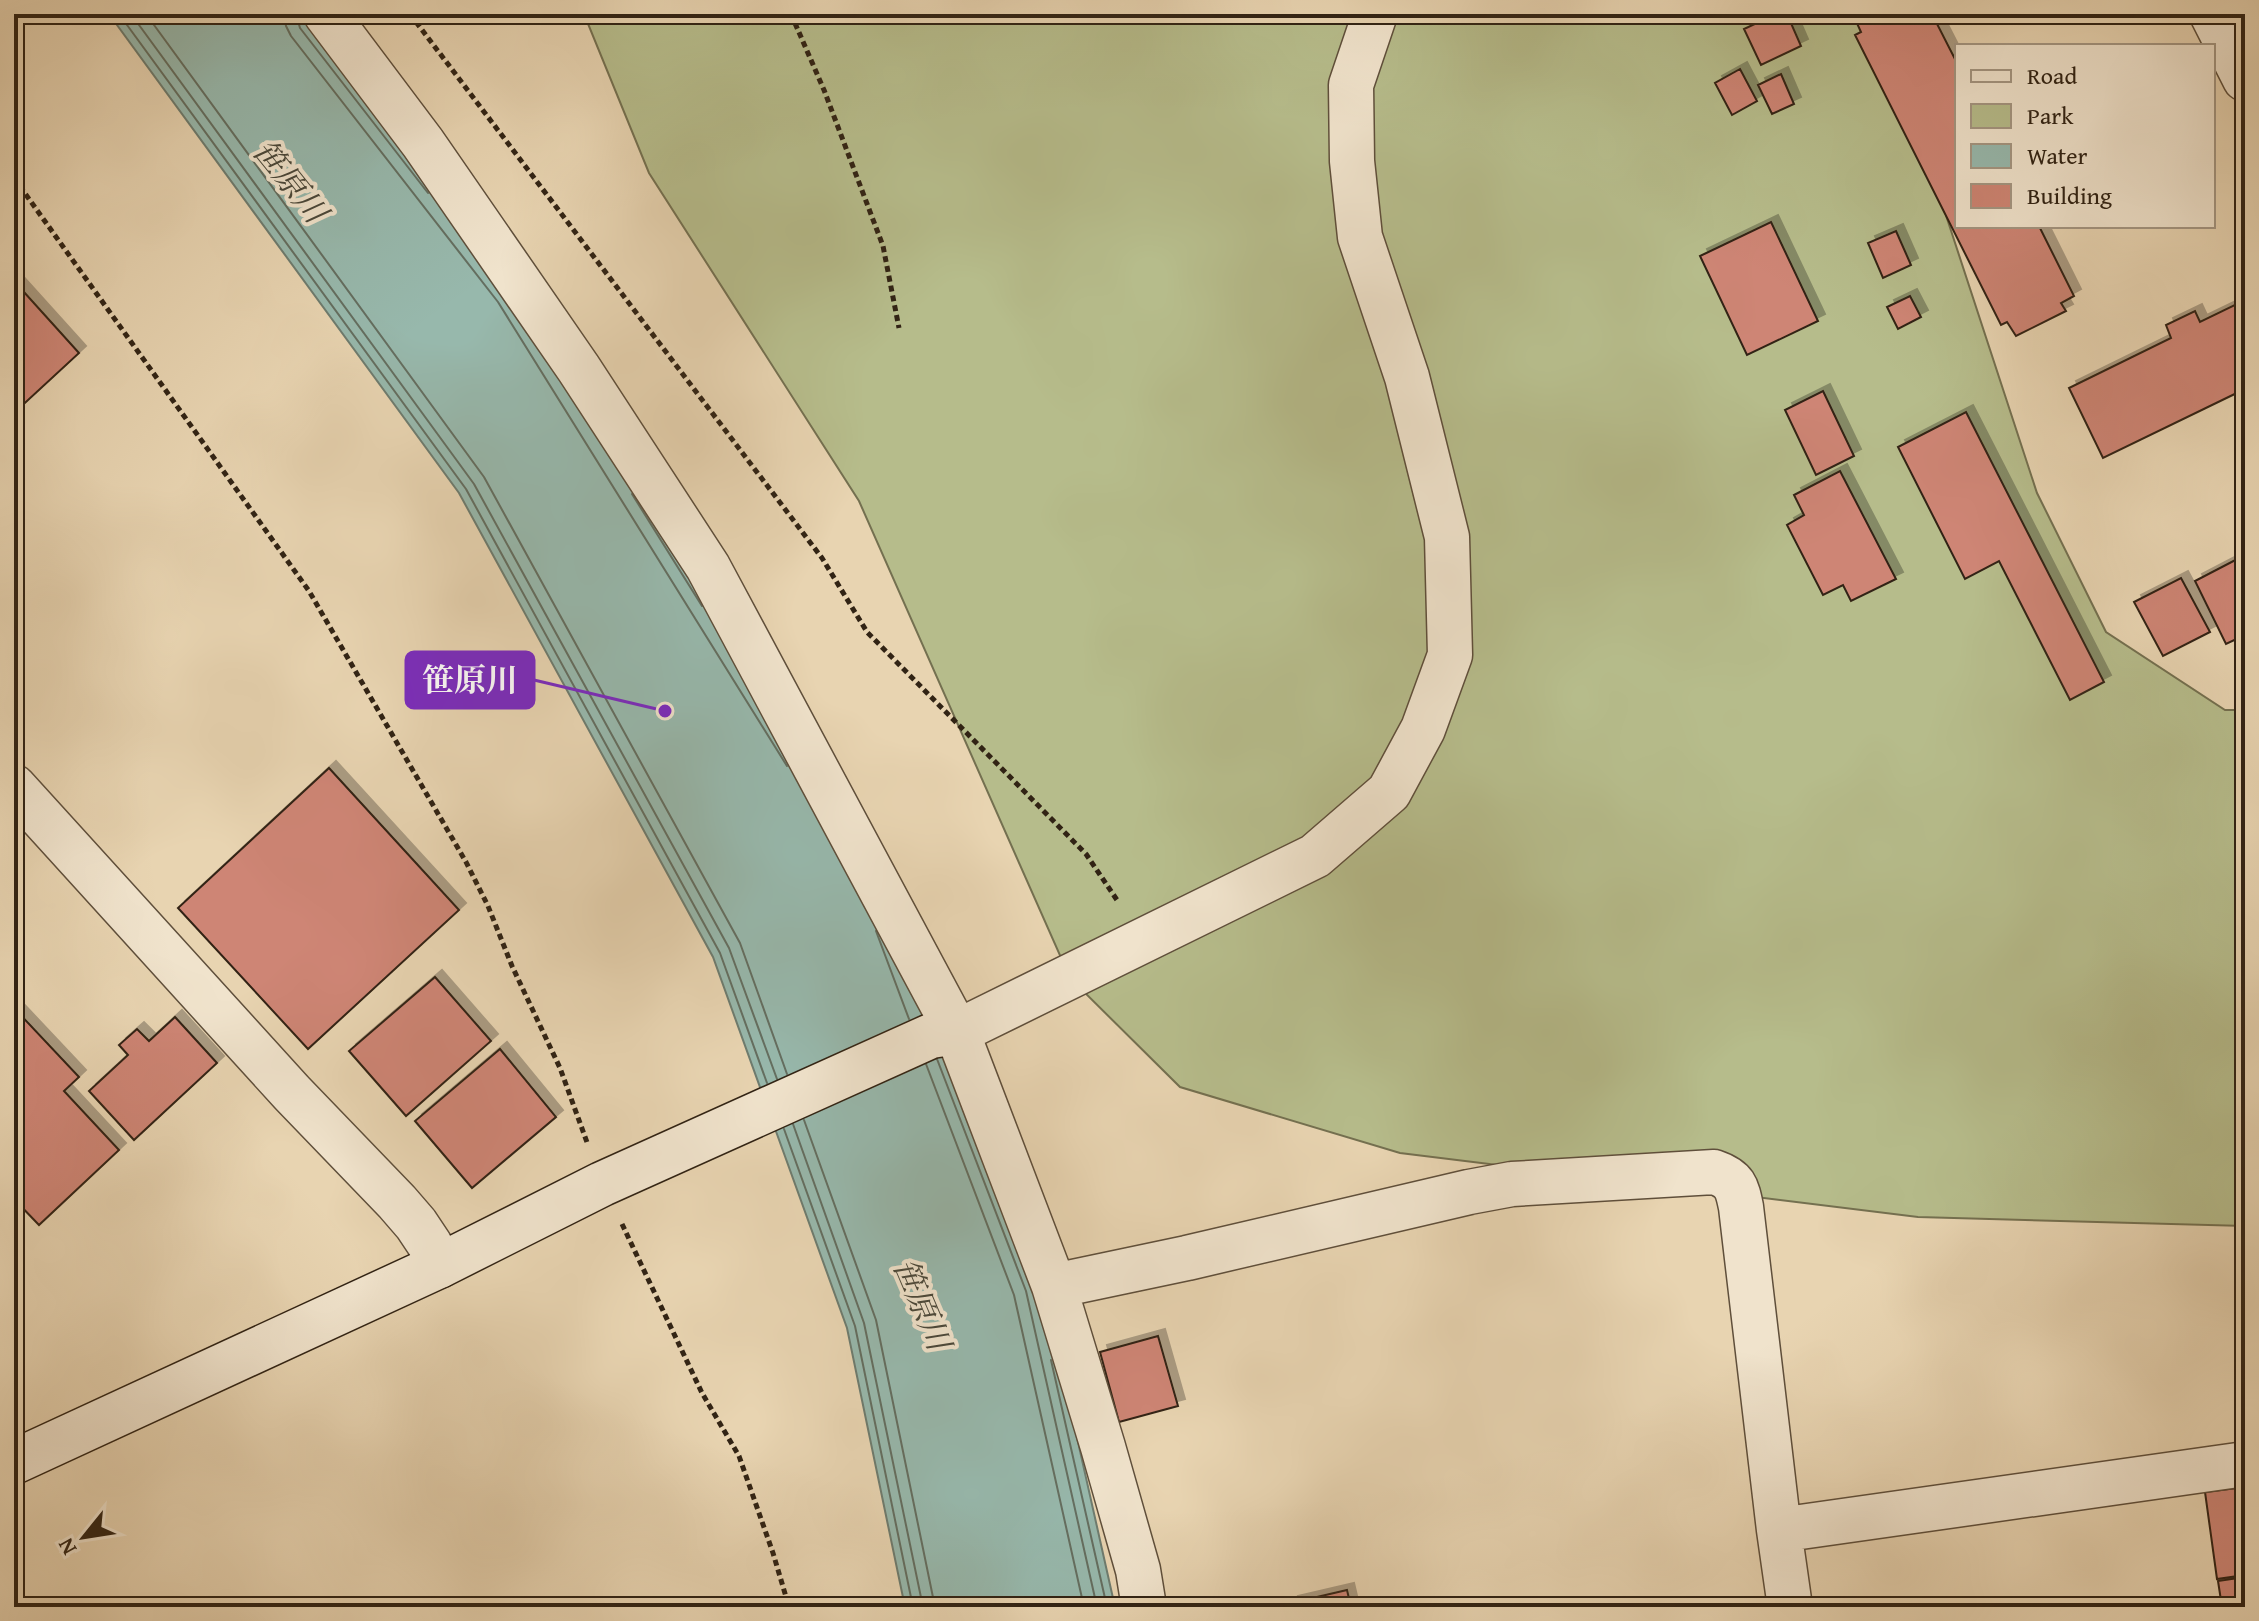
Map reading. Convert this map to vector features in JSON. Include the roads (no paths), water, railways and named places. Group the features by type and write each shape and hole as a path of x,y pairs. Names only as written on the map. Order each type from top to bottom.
{"street":[{"path":"326,14 440,168 579,369 708,567 944,1034 1054,1286 1138,1570 1144,1607"},
{"path":"14,1462 439,1266 602,1184 944,1034 1144,940 1315,856 1389,792 1423,729 1450,655 1447,537 1407,377 1360,237 1352,161 1351,85 1375,14"},
{"path":"2212,14 2245,79"},
{"path":"14,787 292,1093 397,1202 430,1245 439,1266"},
{"path":"1054,1286 1512,1184 1714,1172 1725,1176 1737,1187 1741,1207 1790,1607"},
{"path":"1779,1530 2245,1464"}],"water":[{"path":"109,14 312,14 523,285 880,857 1043,1286 1115,1607 905,1607 847,1328 713,957 459,493"}],"place":[{"name":"笹原川","path":"665,711"}]}
